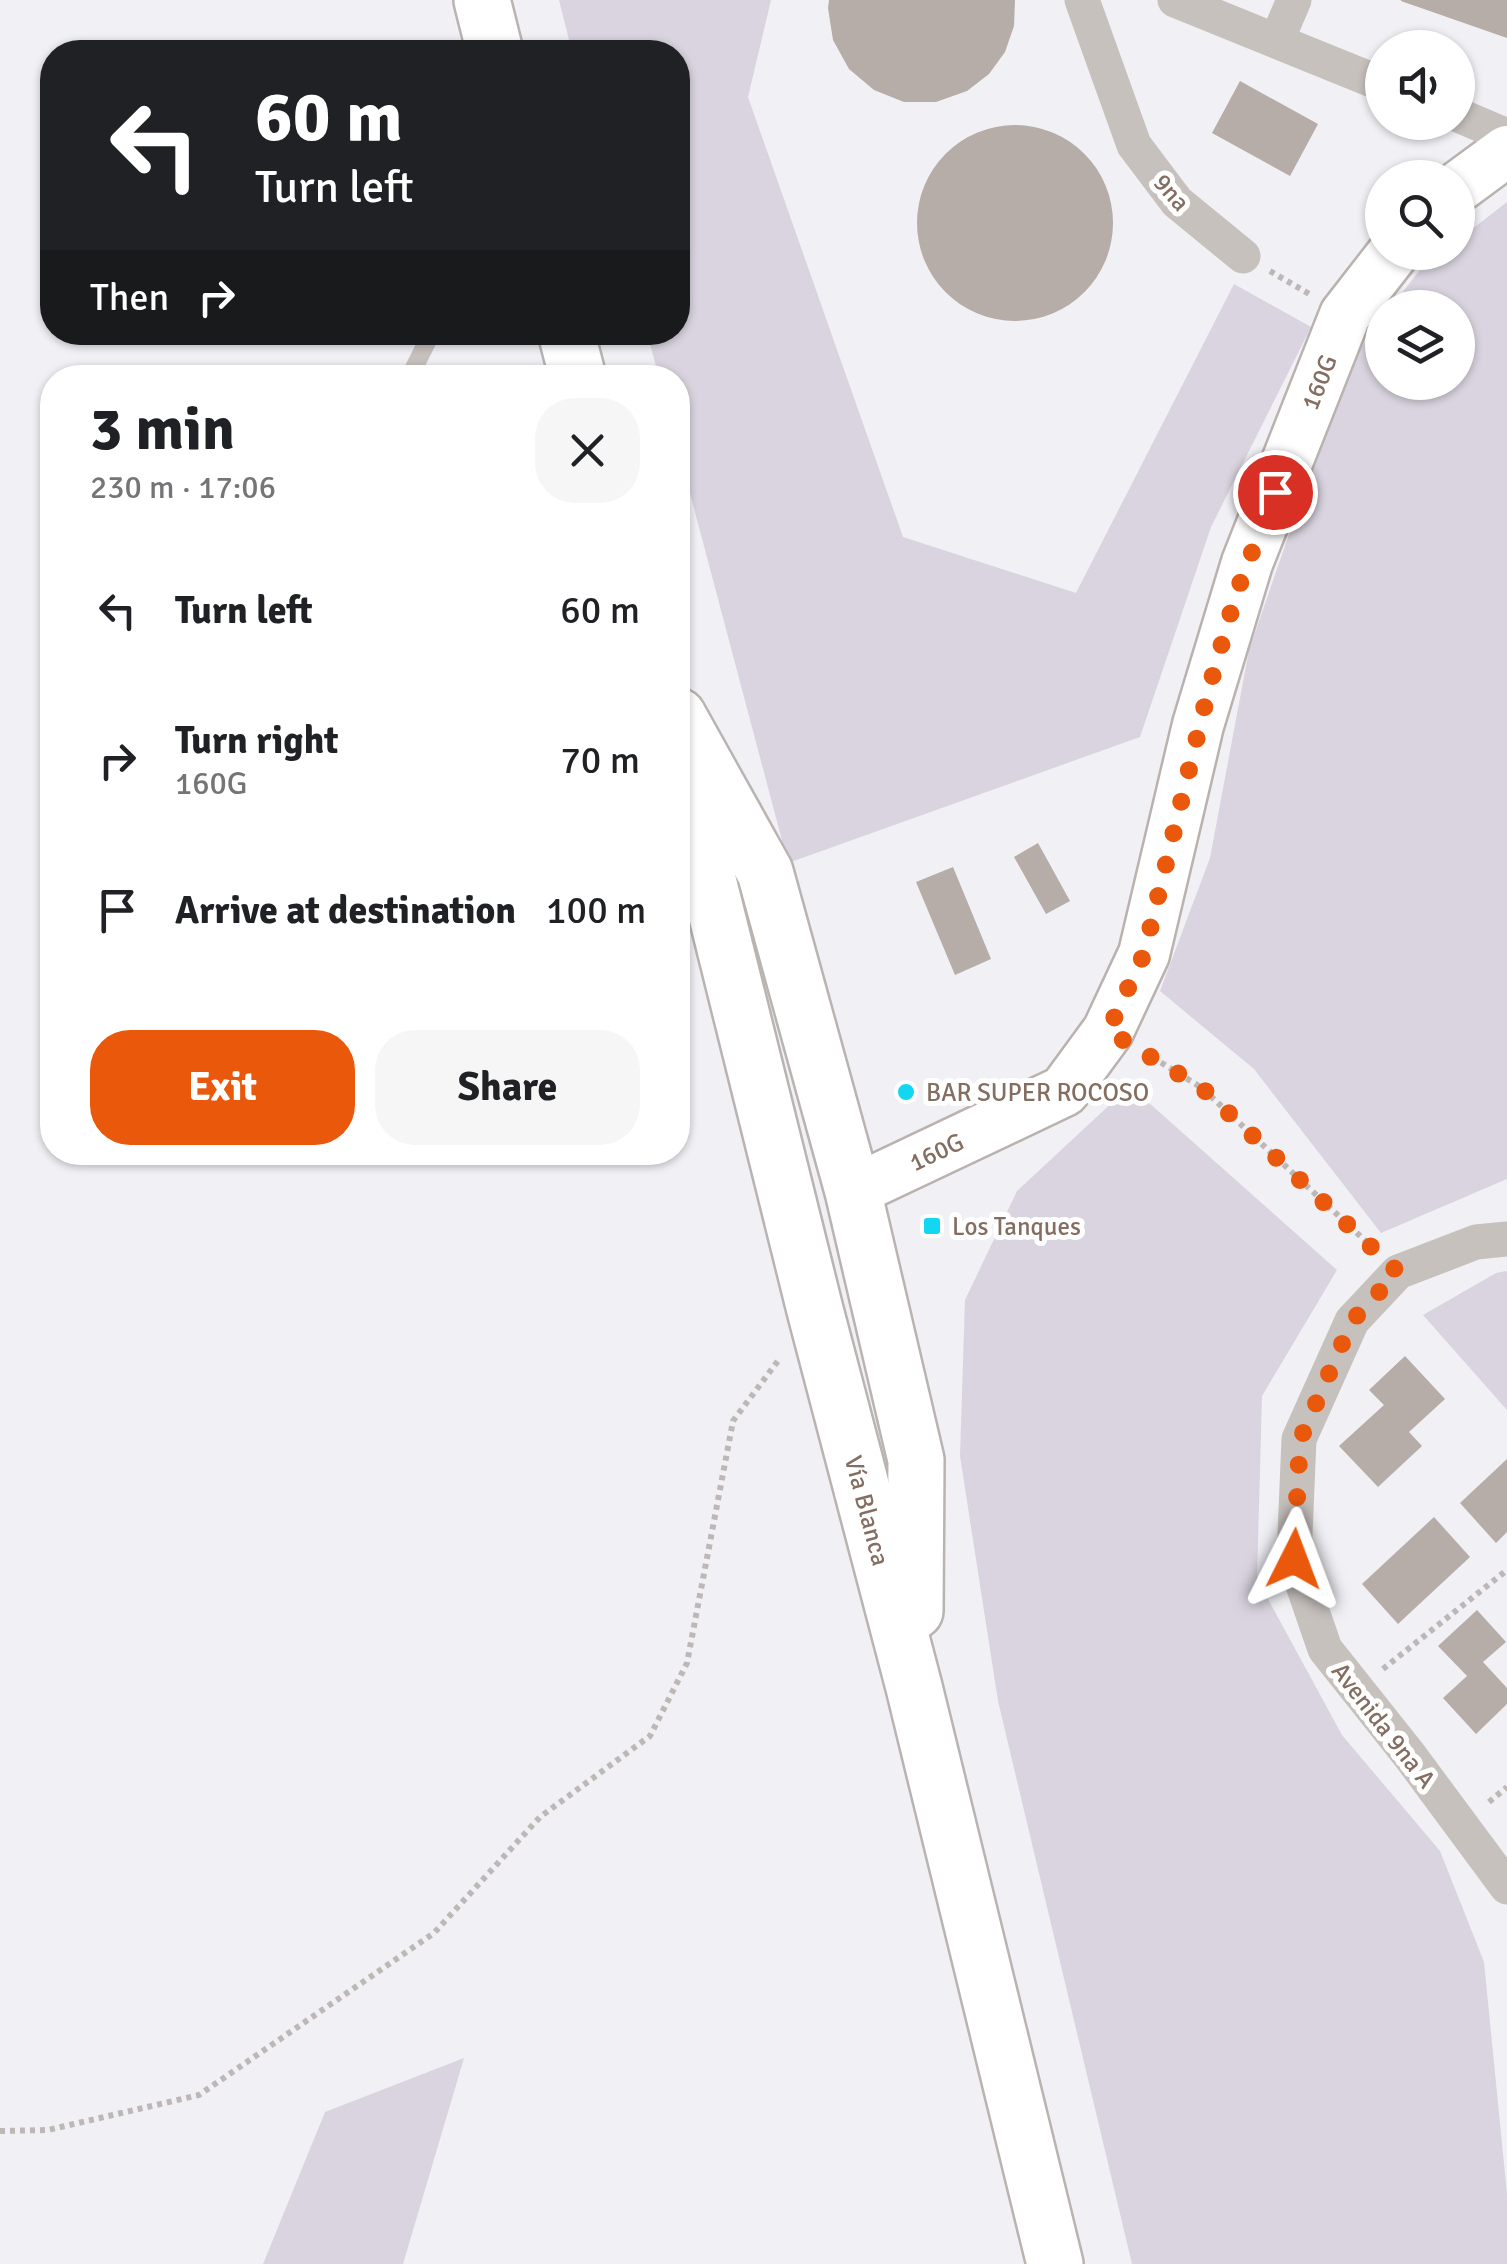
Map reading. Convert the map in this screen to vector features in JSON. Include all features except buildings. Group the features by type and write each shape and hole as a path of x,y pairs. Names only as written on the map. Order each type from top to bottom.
{"highway":[{"path":"690,737 766,872 853,1191 916,1460 914,1687"},
{"name":"Vía Blanca","path":"690,808 914,1687 1055,2264"}],"street":[{"name":"9na","path":"1082,0 1134,145 1177,202 1243,256"},
{"path":"1175,0 1365,77"},
{"path":"1277,40 1294,0"},
{"path":"1475,122 1507,136"},
{"path":"1475,175 1507,151"},
{"name":"160G","path":"853,1191 1064,1092 1108,1031 1144,954 1198,725 1236,594 1345,314 1380,270"},
{"name":"Avenida 9na A","path":"1507,1238 1476,1242 1398,1272 1352,1321 1300,1440 1294,1559 1324,1649 1507,1887"}],"path":[{"path":"1243,256 1345,314"},
{"path":"1108,1031 1202,1088 1398,1272"},
{"path":"0,2131 48,2130 198,2095 434,1933 540,1817 650,1736 686,1662 734,1421 816,1310"},
{"path":"1357,1690 1507,1570"}],"shaded area":[{"path":"559,0 771,0 748,97 903,537 1076,593 1234,284 1311,327 1211,527 1140,737 788,863 690,493 690,365 656,365 650,345 690,345 690,40 569,40"},
{"path":"1507,202 1507,1179 1381,1233 1254,1069 1160,991 1210,858 1249,650 1314,462 1357,353 1365,342 1365,400 1475,400 1475,290 1404,290 1420,270 1475,270 1475,227"},
{"path":"1130,1086 1337,1270 1262,1396 1257,1579 1342,1735 1440,1851 1484,1962 1507,2194 1507,2264 1132,2264 998,1701 960,1456 965,1300 1017,1191"},
{"path":"1507,1271 1507,1410 1423,1315 1496,1273"},
{"path":"464,2058 403,2264 263,2264 325,2112"}],"place":[{"name":"BAR SUPER ROCOSO","path":"906,1092"},
{"name":"Los Tanques","path":"932,1226"}],"route":[{"path":"1275,492 1236,594 1198,725 1144,954 1108,1031 1202,1088 1398,1272 1352,1321 1300,1440 1294,1559"}]}
